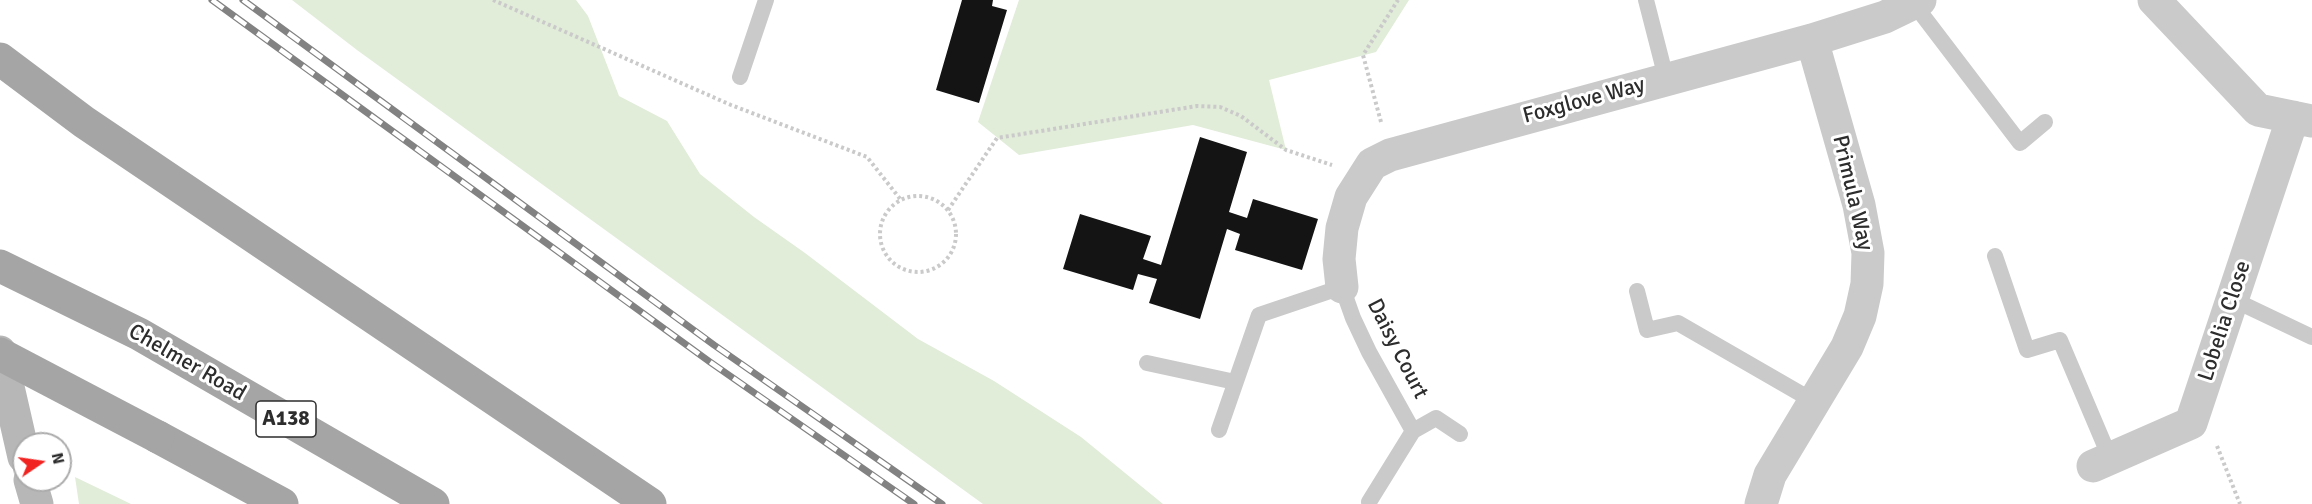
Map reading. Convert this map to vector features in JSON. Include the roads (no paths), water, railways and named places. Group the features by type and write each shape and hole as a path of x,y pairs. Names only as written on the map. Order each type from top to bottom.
{"main road":[{"path":"0,58 84,122 650,504"},
{"name":"Chelmer Road","path":"0,266 139,334 433,504"},
{"path":"0,353 282,504"},
{"path":"0,353 18,432"}],"street":[{"path":"2154,0 2258,110 2302,119"},
{"name":"Foxglove Way","path":"1342,287 1339,259 1342,228 1352,197 1372,164 1390,155 1812,40 1885,17 1917,2"},
{"name":"Primula Way","path":"1761,504 1770,475 1847,347 1860,316 1867,284 1868,253 1860,205 1812,40"},
{"name":"Lobelia Close","path":"2102,462 2191,423 2232,299 2302,119"}],"lane":[{"path":"740,76 766,0"},
{"path":"1646,0 1666,78"},
{"path":"1917,2 2020,142 2045,122"},
{"path":"1995,256 2027,350 2060,340 2102,462"},
{"path":"1219,430 1259,315 1342,287"},
{"name":"Daisy Court","path":"1342,287 1353,318 1369,351 1413,431"},
{"path":"1637,291 1647,330 1678,323 1815,402"},
{"path":"2232,299 2312,337"},
{"path":"1147,363 1234,382"},
{"name":"Daisy Court","path":"1370,502 1413,431 1436,418 1460,434"}],"railway":[{"path":"212,0 710,362 914,504"},
{"path":"243,0 714,345 942,504"}]}
